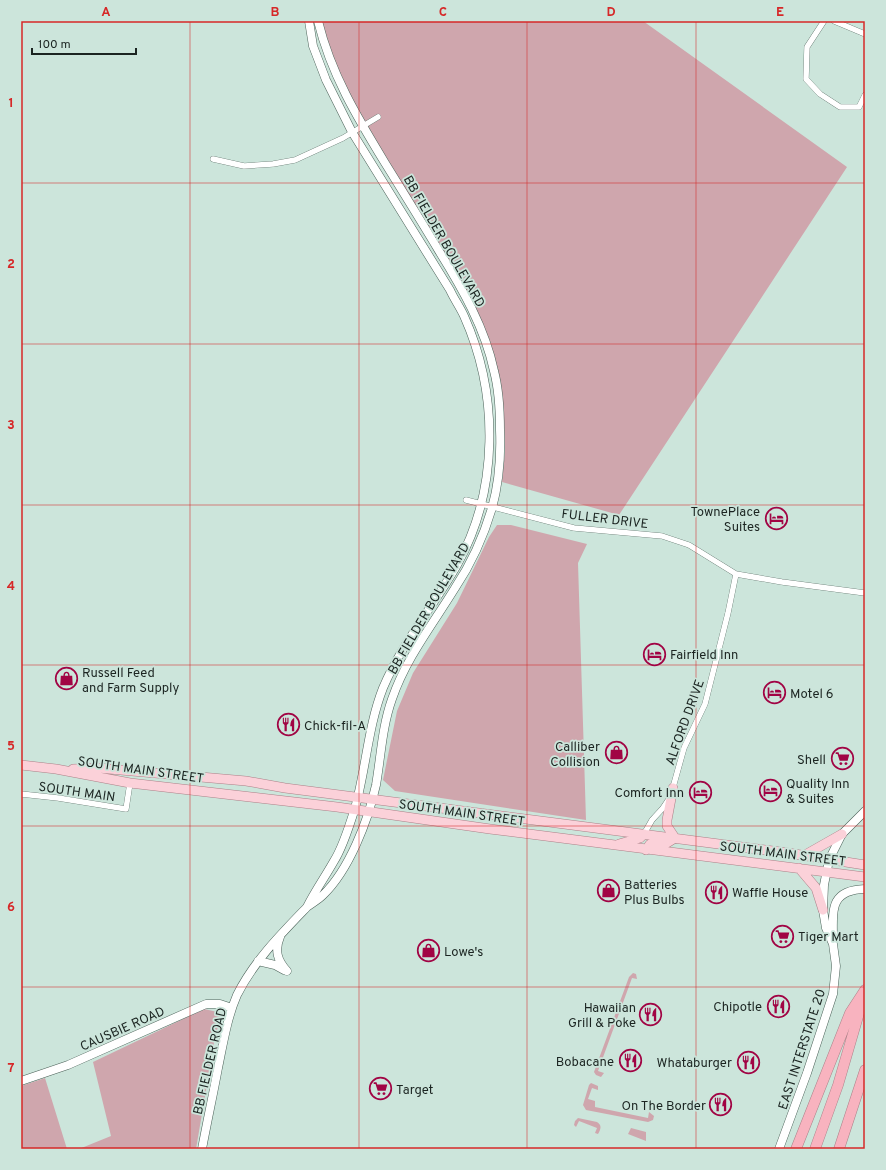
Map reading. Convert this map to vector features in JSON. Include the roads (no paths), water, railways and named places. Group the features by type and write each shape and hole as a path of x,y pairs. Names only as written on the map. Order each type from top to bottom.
{"highway":[{"path":"796,1149 850,1013 865,990"},
{"path":"815,1149 838,1085 865,994"},
{"path":"839,1149 865,1070"}],"main road":[{"name":"SOUTH MAIN STREET","path":"21,765 56,769 130,783 183,788 646,850 865,877"},
{"name":"SOUTH MAIN STREET","path":"56,769 98,768 246,781 372,799 805,855 865,865"},
{"path":"646,850 650,844 667,843 675,838 667,826 673,788"},
{"path":"614,845 640,838 644,834"},
{"path":"805,855 842,834"},
{"path":"799,868 816,888 823,910"}],"street":[{"name":"BB FIELDER BOULEVARD","path":"307,907 335,860 354,810 375,712 383,689 402,649 464,550 482,504 488,473 489,442 483,372 464,316 450,290 352,132 326,80 313,46 309,21"},
{"name":"BB FIELDER BOULEVARD","path":"307,907 322,895 336,878 349,858 361,831 376,785 386,714 399,680 411,656 465,571 483,534 492,507 498,476 500,441 500,406 494,370 485,340 459,284 347,100 323,41 318,21"},
{"path":"824,21 807,46 806,79 820,94 840,108 859,106 865,94"},
{"path":"834,21 865,34"},
{"path":"213,159 244,166 273,164 295,160 343,138 378,116"},
{"name":"FULLER DRIVE","path":"466,500 574,528 662,536 689,546 736,574"},
{"path":"736,574 782,582 865,593"},
{"name":"ALFORD DRIVE","path":"644,834 652,820 668,799 673,788 684,748 705,704 728,613 736,574"},
{"name":"SOUTH MAIN","path":"21,794 58,798 126,809 130,783"},
{"name":"EAST INTERSTATE 20","path":"779,1149 807,1073 833,994 836,966 833,944 826,928 823,910 824,885 829,860 842,834 865,811"},
{"path":"833,944 832,911 836,902 847,892 855,889 865,889"},
{"name":"BB FIELDER ROAD","path":"202,1149 222,1048 232,1008 238,994 258,961 307,907"},
{"path":"258,961 275,965 287,971 279,960 277,947 279,938 284,931"},
{"name":"CAUSBIE ROAD","path":"21,1081 68,1065 206,1004 216,1004 232,1008"}],"place":[{"name":"TownePlace Suites","path":"776,518"},
{"name":"Fairfield Inn","path":"654,654"},
{"name":"Russell Feed and Farm Supply","path":"66,679"},
{"name":"Motel 6","path":"775,693"},
{"name":"Chick-fil-A","path":"289,725"},
{"name":"Calliber Collision","path":"616,753"},
{"name":"Shell","path":"842,759"},
{"name":"Quality Inn & Suites","path":"771,790"},
{"name":"Comfort Inn","path":"700,792"},
{"name":"Batteries Plus Bulbs","path":"608,891"},
{"name":"Waffle House","path":"717,892"},
{"name":"Tiger Mart","path":"782,936"},
{"name":"Lowe's","path":"429,951"},
{"name":"Chipotle","path":"778,1006"},
{"name":"Hawaiian Grill & Poke","path":"651,1014"},
{"name":"Bobacane","path":"630,1061"},
{"name":"Whataburger","path":"748,1062"},
{"name":"Target","path":"381,1089"},
{"name":"On The Border","path":"721,1105"}]}
